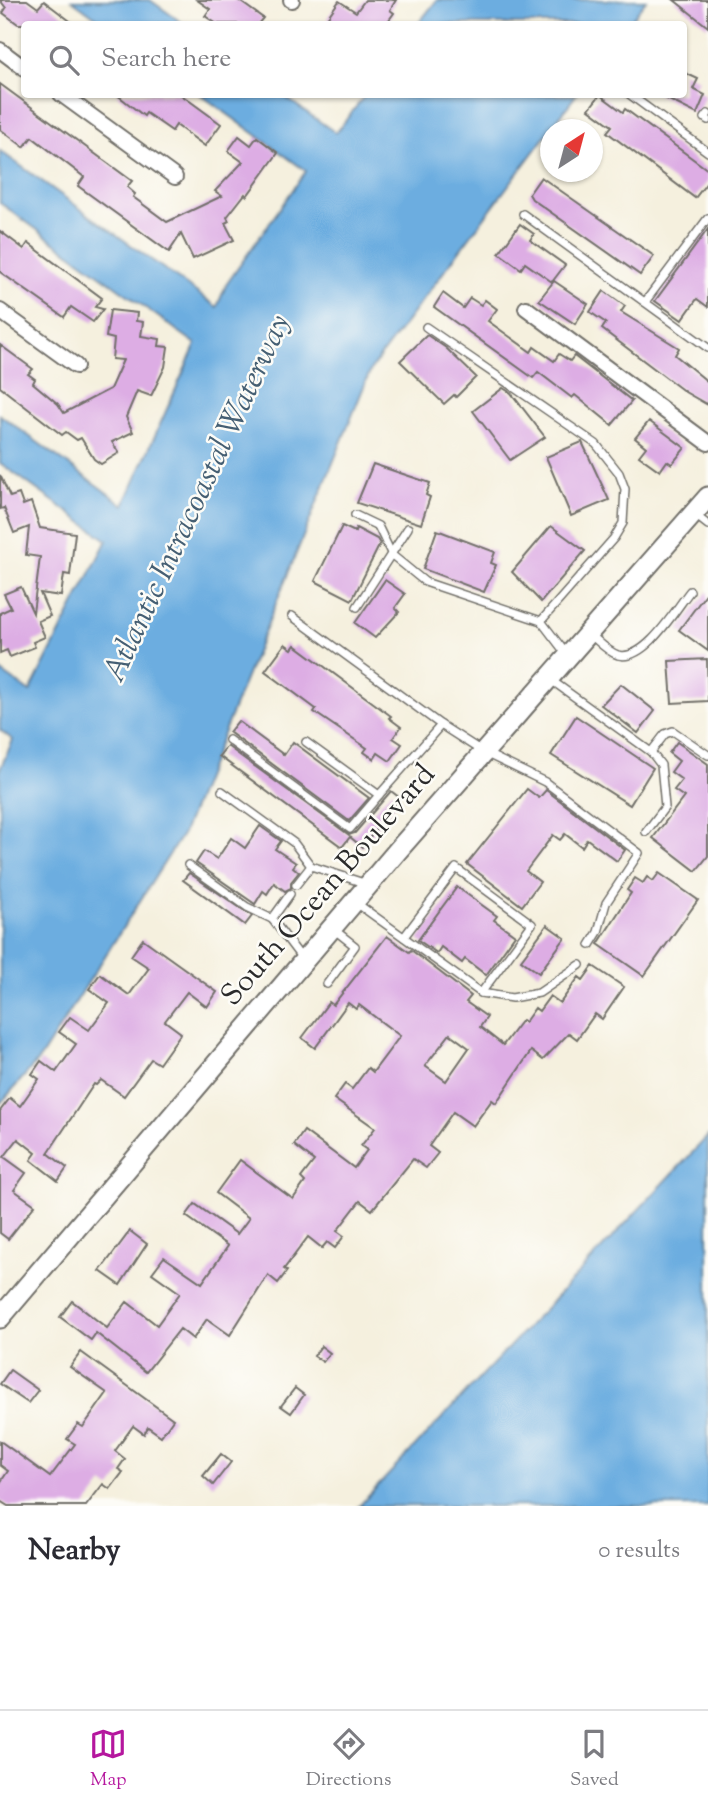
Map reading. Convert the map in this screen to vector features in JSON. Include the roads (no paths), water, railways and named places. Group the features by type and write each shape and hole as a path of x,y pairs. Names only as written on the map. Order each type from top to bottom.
{"main road":[{"name":"South Ocean Boulevard","path":"0,1318 567,655 701,519 708,497"}],"street":[{"path":"0,50 21,66"},
{"path":"66,98 175,177"},
{"path":"526,308 708,443"},
{"path":"0,311 76,366"}],"lane":[{"path":"634,98 708,152"},
{"path":"708,114 705,118 708,120"},
{"path":"523,214 708,348"},
{"path":"645,302 708,218"},
{"path":"426,327 596,444 619,473 625,489 623,523 614,538 541,621"},
{"path":"355,515 378,526 392,555 425,582 541,621 567,655"},
{"path":"357,607 408,528"},
{"path":"588,632 618,655 634,656 646,647 690,591"},
{"path":"292,616 441,725 483,752 545,782 639,853 606,903 598,932 590,945"},
{"path":"548,677 651,752 661,765 665,807 646,832"},
{"path":"229,740 350,829 441,725"},
{"path":"651,752 666,734 673,731 708,755"},
{"path":"306,743 379,795"},
{"path":"222,791 294,843 311,866 368,885"},
{"path":"188,865 247,907 272,919 303,961"},
{"path":"296,885 311,866"},
{"path":"404,937 456,868 532,924 481,993"},
{"path":"272,919 290,894"},
{"path":"354,901 481,993 512,998 539,993 580,965"},
{"path":"327,984 355,946 332,927"}],"water":[{"path":"72,0 150,0 180,21 101,21"},
{"path":"437,0 646,0 630,21 420,21"},
{"name":"Atlantic Intracoastal Waterway","path":"205,98 286,98 336,133 363,98 574,98 558,119 540,119 540,143 371,369 183,833 41,1057 0,1104 0,769 13,740 0,730 0,671 30,692 107,540 0,463 0,415 124,505 196,344 0,203 0,151 217,307 226,285 306,171"},
{"path":"708,1136 708,1506 359,1506"}]}
